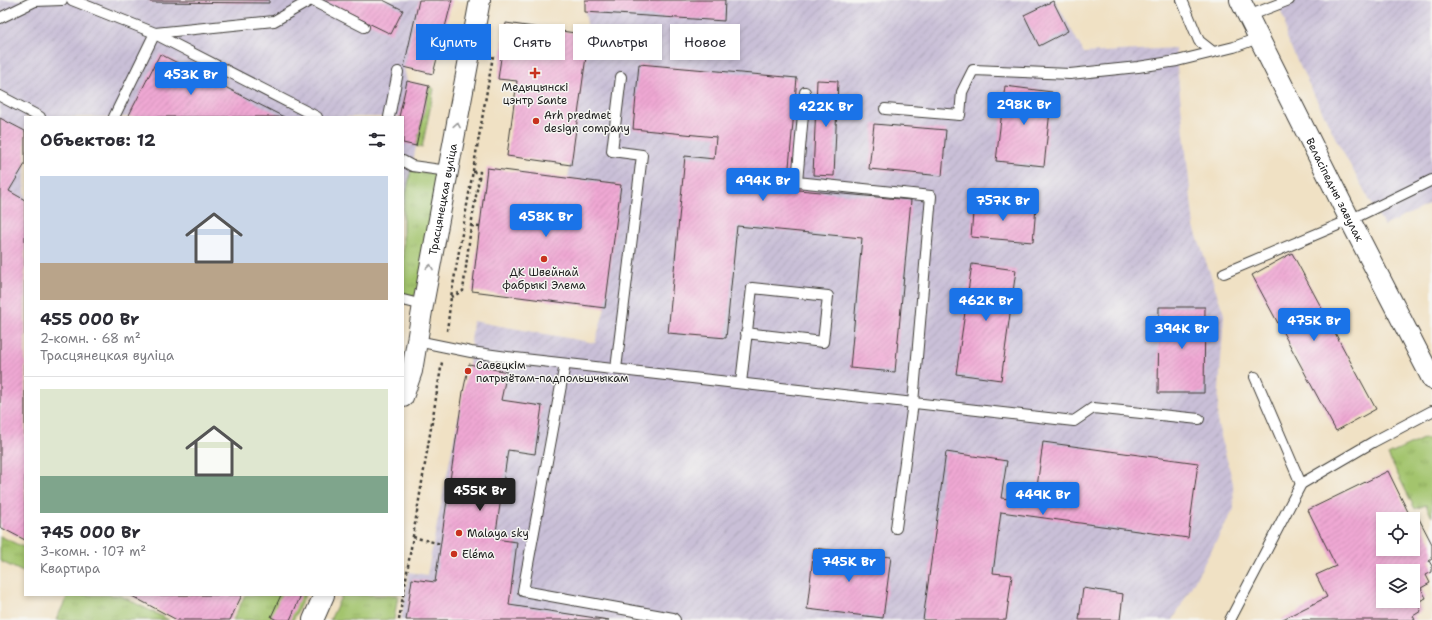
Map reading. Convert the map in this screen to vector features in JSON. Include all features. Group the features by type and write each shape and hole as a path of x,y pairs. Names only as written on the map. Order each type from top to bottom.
{"street":[{"name":"Трасцянецкая вуліца","path":"404,394 412,372 423,305 480,0"},
{"name":"Веласіпедны завулак","path":"1244,8 1350,220 1432,379"},
{"path":"313,620 324,596"}],"lane":[{"path":"0,18 35,1 62,0"},
{"path":"72,0 155,34 315,116"},
{"path":"155,34 274,21 311,0 364,28"},
{"path":"1182,0 1199,41 1213,52"},
{"path":"1244,8 1289,0"},
{"path":"114,116 155,34"},
{"path":"885,109 960,115 962,92 973,70 1070,74 1138,67 1177,61 1234,47 1258,38"},
{"path":"389,116 398,72"},
{"path":"616,369 642,154 612,151 621,77"},
{"path":"805,92 797,182 931,196 913,403 896,528"},
{"path":"0,96 38,116"},
{"path":"404,162 412,166 448,171"},
{"path":"1224,273 1350,220 1432,180"},
{"path":"741,383 746,333 752,288 828,296 823,342 746,333"},
{"path":"404,300 423,305"},
{"path":"417,341 493,355 565,364 1074,421 1093,408 1199,418"},
{"path":"565,364 523,591 672,618 675,620"},
{"path":"1254,377 1302,484"},
{"path":"1230,620 1302,484 1373,442 1432,411"}],"path":[{"path":"404,590 451,297 494,50"},
{"path":"451,297 463,290 471,226 480,172 473,172"},
{"path":"471,226 480,227"},
{"path":"413,537 441,544"},
{"path":"399,620 403,596"}],"shaded area":[{"path":"0,0 452,0 446,24 416,24 416,60 437,60 433,74 404,67 407,81 429,86 404,203 404,116 24,116 24,539 0,527"},
{"path":"585,0 1055,0 1084,53 1175,48 1194,227 1224,314 1217,421 1233,483 1234,509 1173,620 401,620 409,572 427,575 469,364 473,321 595,343 605,308 621,185 568,178 585,60 662,60 662,24 587,24"},
{"path":"1275,0 1432,0 1432,203 1384,226 1339,145 1286,38 1285,21"}],"green space":[{"path":"429,86 434,89 422,148 416,146"},
{"path":"411,170 443,174 419,287 414,297 404,294 404,203"},
{"path":"1423,439 1432,439 1432,517 1426,505 1415,509 1388,455"},
{"path":"0,536 24,548 24,573 0,561"},
{"path":"68,596 121,596 169,620 56,620"},
{"path":"245,596 305,596 293,620 233,620"},
{"path":"342,596 398,596 394,620 330,620"}],"building":[{"path":"150,0 269,0 269,3 150,2"},
{"path":"321,0 383,0 403,10 391,34"},
{"path":"419,0 452,0 446,24 416,24 416,60 437,60 433,74 404,67"},
{"path":"585,0 725,0 724,21 585,12"},
{"path":"1053,1 1068,31 1039,46 1024,15"},
{"path":"565,32 573,33 573,60 586,60 571,165 507,156 517,81 498,79 501,60 565,60"},
{"path":"160,54 282,116 129,116"},
{"path":"639,64 797,78 787,189 911,200 895,372 850,368 862,238 737,226 726,338 668,333 685,156 714,159 716,137 633,129"},
{"path":"817,80 838,81 834,176 813,175"},
{"path":"407,81 429,86 416,146 404,143 404,116 399,116"},
{"path":"1005,86 1052,92 1044,166 996,161"},
{"path":"0,118 24,130 24,166 9,191 24,199 24,539 0,527"},
{"path":"874,124 946,130 942,176 869,169"},
{"name":"ДК Швейнай фабрыкі Элема","path":"487,168 621,185 605,308 472,291"},
{"path":"974,201 1036,207 1033,242 971,237"},
{"path":"1292,253 1376,409 1336,431 1252,275"},
{"path":"972,264 1016,270 1001,380 956,374"},
{"path":"1159,307 1205,307 1204,393 1158,393"},
{"path":"469,364 507,372 501,400 542,406 535,454 508,450 495,539 517,542 509,605 609,620 406,620 412,579 435,582 463,392"},
{"path":"1043,442 1198,463 1188,538 1001,512 993,573 1012,575 1006,620 923,620 946,452 1007,461 1001,498 1035,502"},
{"path":"1388,471 1408,512 1376,512 1376,556 1420,556 1420,521 1432,544 1432,559 1429,561 1432,566 1432,572 1426,575 1430,583 1421,588 1426,598 1420,601 1420,564 1376,564 1376,608 1420,608 1421,611 1413,616 1415,620 1281,620 1327,597 1316,575 1336,566 1308,510"},
{"path":"814,548 891,557 883,618 807,609"},
{"path":"1083,588 1123,594 1120,620 1079,620"},
{"path":"132,596 242,596 230,620 177,620"},
{"path":"281,596 301,596 290,620 277,620 271,617"}],"place":[{"name":"Медыцынскі цэнтр Sante","path":"535,73"},
{"name":"Arh predmet design company","path":"536,121"},
{"name":"ДК Швейнай фабрыкі Элема","path":"544,259"},
{"name":"Савецкім патрыётам-падпольшчыкам","path":"468,371"},
{"name":"Malaya sky","path":"459,533"},
{"name":"Eléma","path":"454,554"}]}
